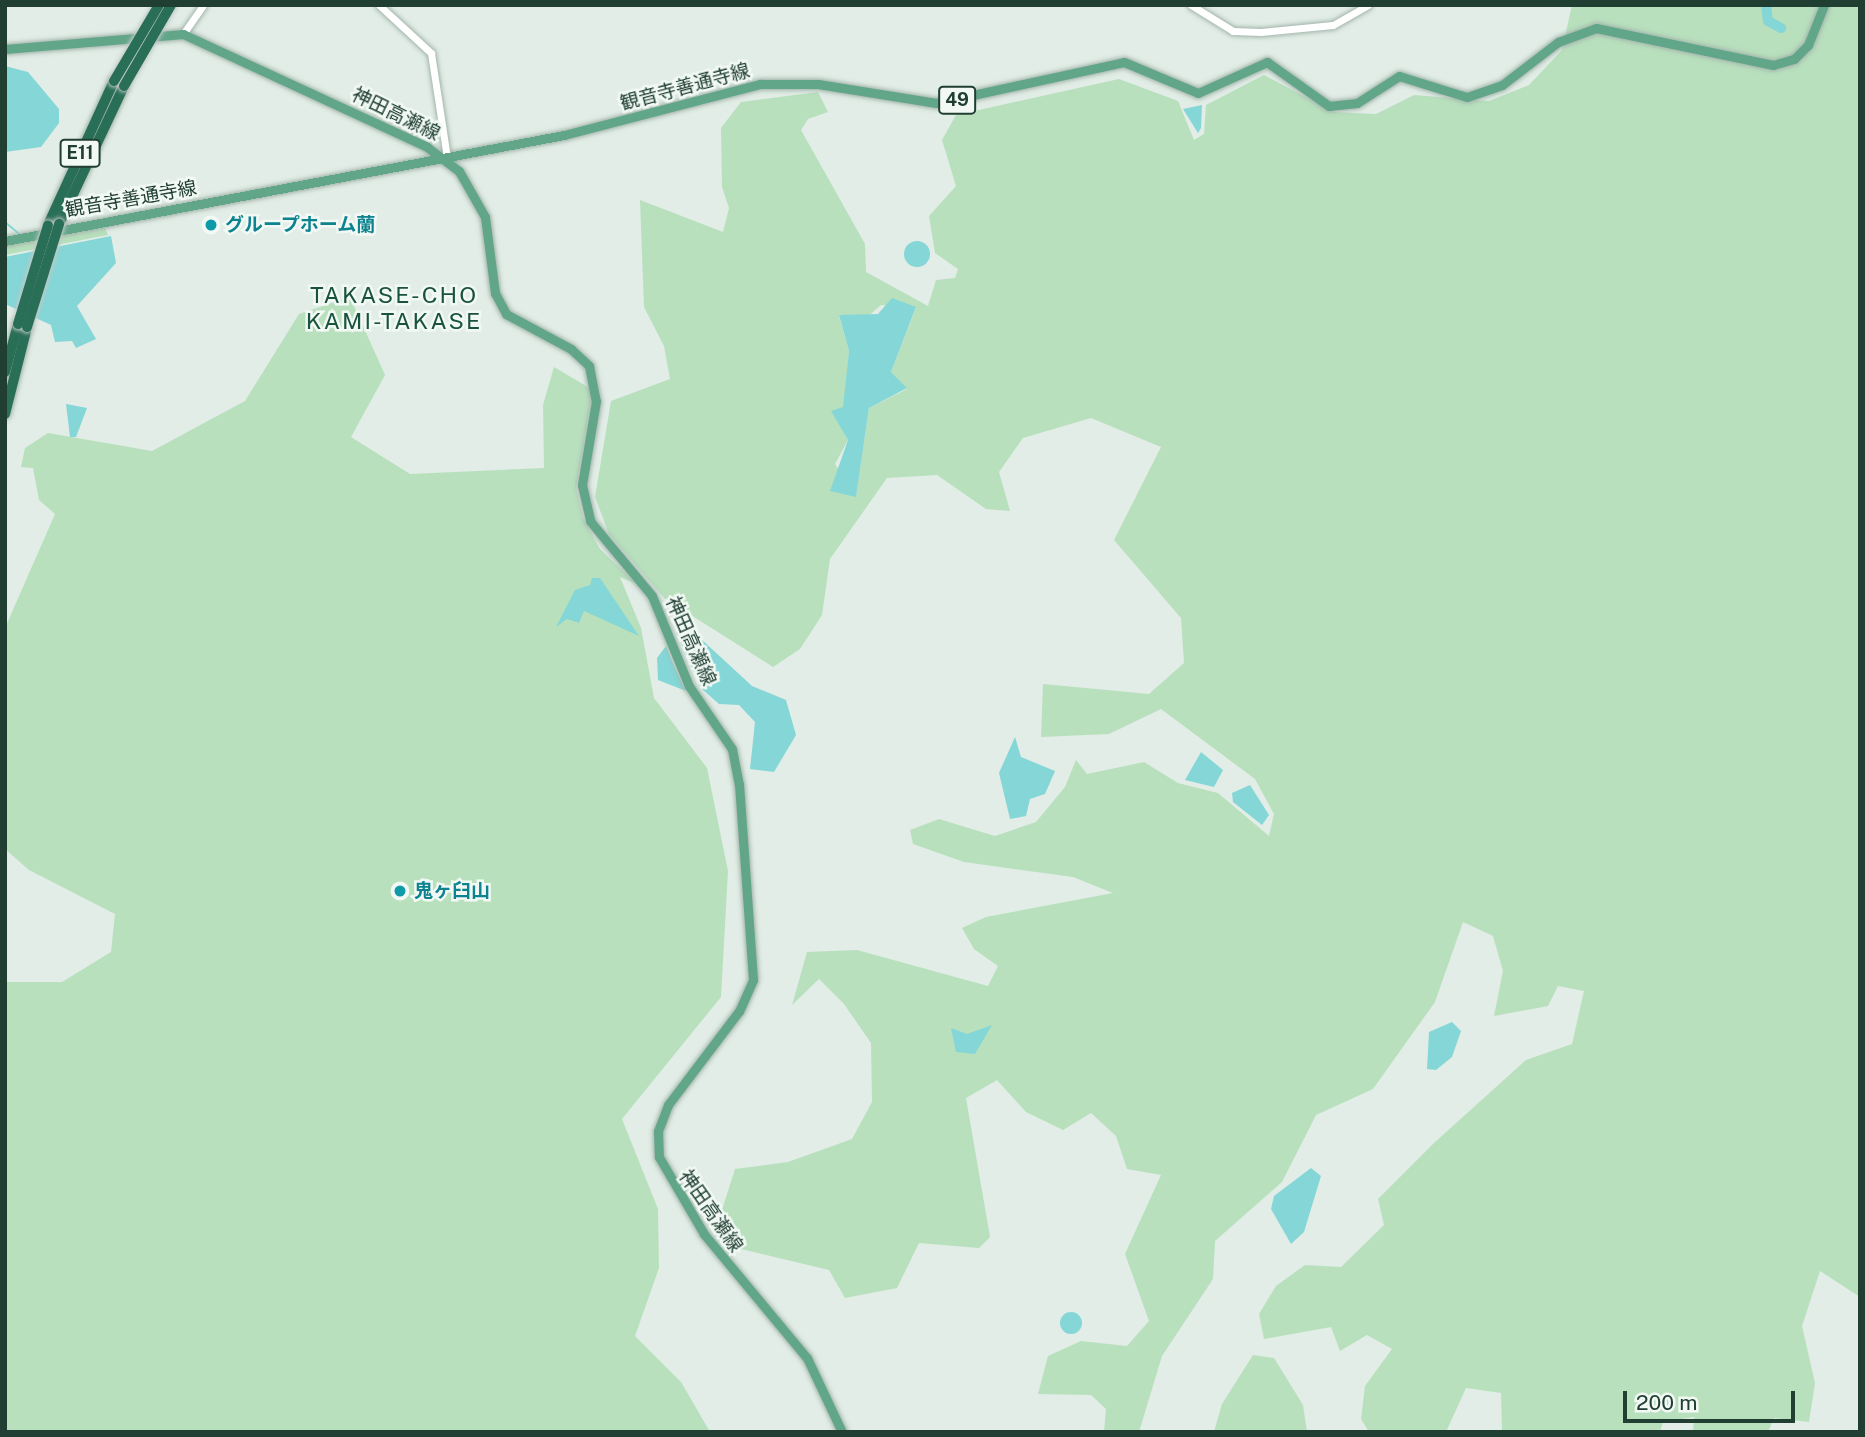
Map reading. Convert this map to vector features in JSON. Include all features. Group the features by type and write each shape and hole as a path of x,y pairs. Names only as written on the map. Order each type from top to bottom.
{"highway":[{"name":"E11","path":"5,372 54,225 159,5"},
{"name":"E11","path":"119,84 171,5"},
{"name":"E11","path":"5,414 22,326"}],"main road":[{"name":"観音寺善通寺線","path":"5,241 447,158 767,84 818,83 936,103 1124,62 1198,93 1267,62 1287,71 1315,101 1343,106 1399,76 1458,96 1483,94 1558,42 1606,28 1773,65 1794,59 1808,45 1824,5"},
{"name":"神田高瀬線","path":"5,49 183,34 447,158 491,231 500,305 515,322 571,349 594,375 596,401 582,474 590,521 652,596 689,686 732,749 753,980 739,1011 668,1105 658,1131 659,1157 704,1234 807,1358 842,1432"}],"street":[{"path":"183,34 203,5"},
{"path":"379,5 431,53 447,158"},
{"path":"1191,5 1233,31 1261,32 1333,25 1368,5"}],"green space":[{"path":"1572,5 1860,5 1860,1297 1820,1271 1802,1326 1815,1383 1809,1422 1774,1418 1768,1432 1693,1432 1694,1417 1663,1422 1660,1432 1502,1432 1501,1393 1466,1388 1446,1432 1369,1432 1361,1419 1365,1386 1392,1349 1367,1335 1340,1351 1331,1327 1264,1339 1259,1314 1276,1286 1305,1265 1341,1267 1384,1225 1378,1199 1434,1143 1526,1060 1572,1044 1584,991 1558,986 1548,1006 1494,1016 1503,971 1493,936 1463,922 1435,1002 1373,1089 1316,1115 1282,1182 1215,1241 1213,1279 1162,1356 1139,1432 1104,1432 1106,1409 1091,1395 1038,1394 1048,1356 1081,1341 1127,1346 1149,1321 1125,1254 1161,1175 1127,1169 1116,1136 1091,1113 1063,1130 1026,1112 997,1080 966,1098 990,1237 979,1248 919,1243 897,1288 845,1298 829,1270 741,1249 721,1213 735,1169 788,1162 852,1139 872,1102 871,1043 844,1004 819,979 792,1005 807,952 857,950 988,986 998,966 974,949 962,928 986,917 1113,893 1073,877 964,862 913,844 910,830 939,819 995,836 1036,822 1065,787 1076,760 1087,774 1144,762 1178,783 1218,793 1269,836 1274,814 1255,779 1161,709 1109,734 1041,737 1043,684 1149,694 1184,663 1181,618 1114,540 1161,447 1091,418 1023,438 999,472 1010,511 986,509 937,475 887,478 830,559 822,615 800,649 773,667 664,598 609,534 595,497 611,401 670,379 664,346 644,307 640,200 723,232 729,208 722,187 721,128 741,102 818,92 828,112 808,119 801,130 865,244 866,272 928,306 936,280 955,278 958,269 935,253 929,216 956,186 942,140 956,115 1119,79 1178,101 1194,140 1204,134 1206,105 1264,75 1334,112 1376,114 1414,95 1489,101 1529,85 1562,50","holes":["881,305 916,308 891,372 907,389 869,408 856,496 835,464 848,440 842,428 849,351 839,316 866,318"]},
{"path":"104,225 108,235 5,255 5,246"},
{"path":"350,297 385,375 351,437 410,474 544,468 543,405 554,367 593,390 576,488 583,518 600,549 638,585 620,577 641,628 654,698 707,768 728,871 721,997 622,1119 658,1209 659,1268 635,1336 681,1382 710,1432 5,1432 5,982 62,982 111,952 115,914 29,870 5,849 5,628 55,514 39,500 33,468 21,467 25,448 48,433 152,451 245,401 299,314"},
{"path":"1253,1355 1274,1358 1303,1405 1307,1432 1214,1432 1222,1404"}],"water":[{"path":"5,66 28,72 59,109 59,123 41,147 5,152"},
{"path":"1202,105 1201,128 1198,133 1183,109"},
{"path":"111,236 116,263 77,306 96,339 76,348 72,341 55,342 51,325 5,304 5,257"},
{"path":"917,241 926,245 930,254 926,263 917,267 908,263 904,254 908,245"},
{"path":"892,298 916,307 891,372 907,388 869,408 856,497 830,491 848,440 831,411 843,407 849,351 839,315 878,314"},
{"path":"66,404 87,408 76,437 70,437"},
{"path":"592,578 600,578 639,636 584,611 579,623 567,619 556,627 575,590 590,585"},
{"path":"676,632 700,638 752,686 786,700 796,735 774,772 750,769 755,722 739,705 719,704 702,689"},
{"path":"666,646 686,691 658,680 657,658"},
{"path":"1015,737 1021,757 1055,771 1045,794 1030,799 1026,816 1010,819 999,773"},
{"path":"1201,752 1223,770 1214,787 1185,780"},
{"path":"1250,785 1269,815 1262,825 1233,802 1232,793"},
{"path":"1452,1022 1461,1031 1452,1057 1436,1070 1427,1069 1429,1032"},
{"path":"992,1025 975,1054 956,1052 951,1028 967,1034"},
{"path":"1311,1168 1321,1176 1304,1232 1291,1244 1271,1209 1274,1196"},
{"path":"1067,1312 1075,1312 1082,1319 1082,1327 1075,1334 1067,1334 1060,1327 1060,1319"}],"waterway":[{"path":"1766,5 1768,21 1781,28"},
{"path":"5,222 18,233"}],"place":[{"name":"グループホーム蘭","path":"211,225"},
{"name":"鬼ヶ臼山","path":"400,891"}],"district":[{"name":"TAKASE-CHO KAMI-TAKASE","path":"394,308"}]}
